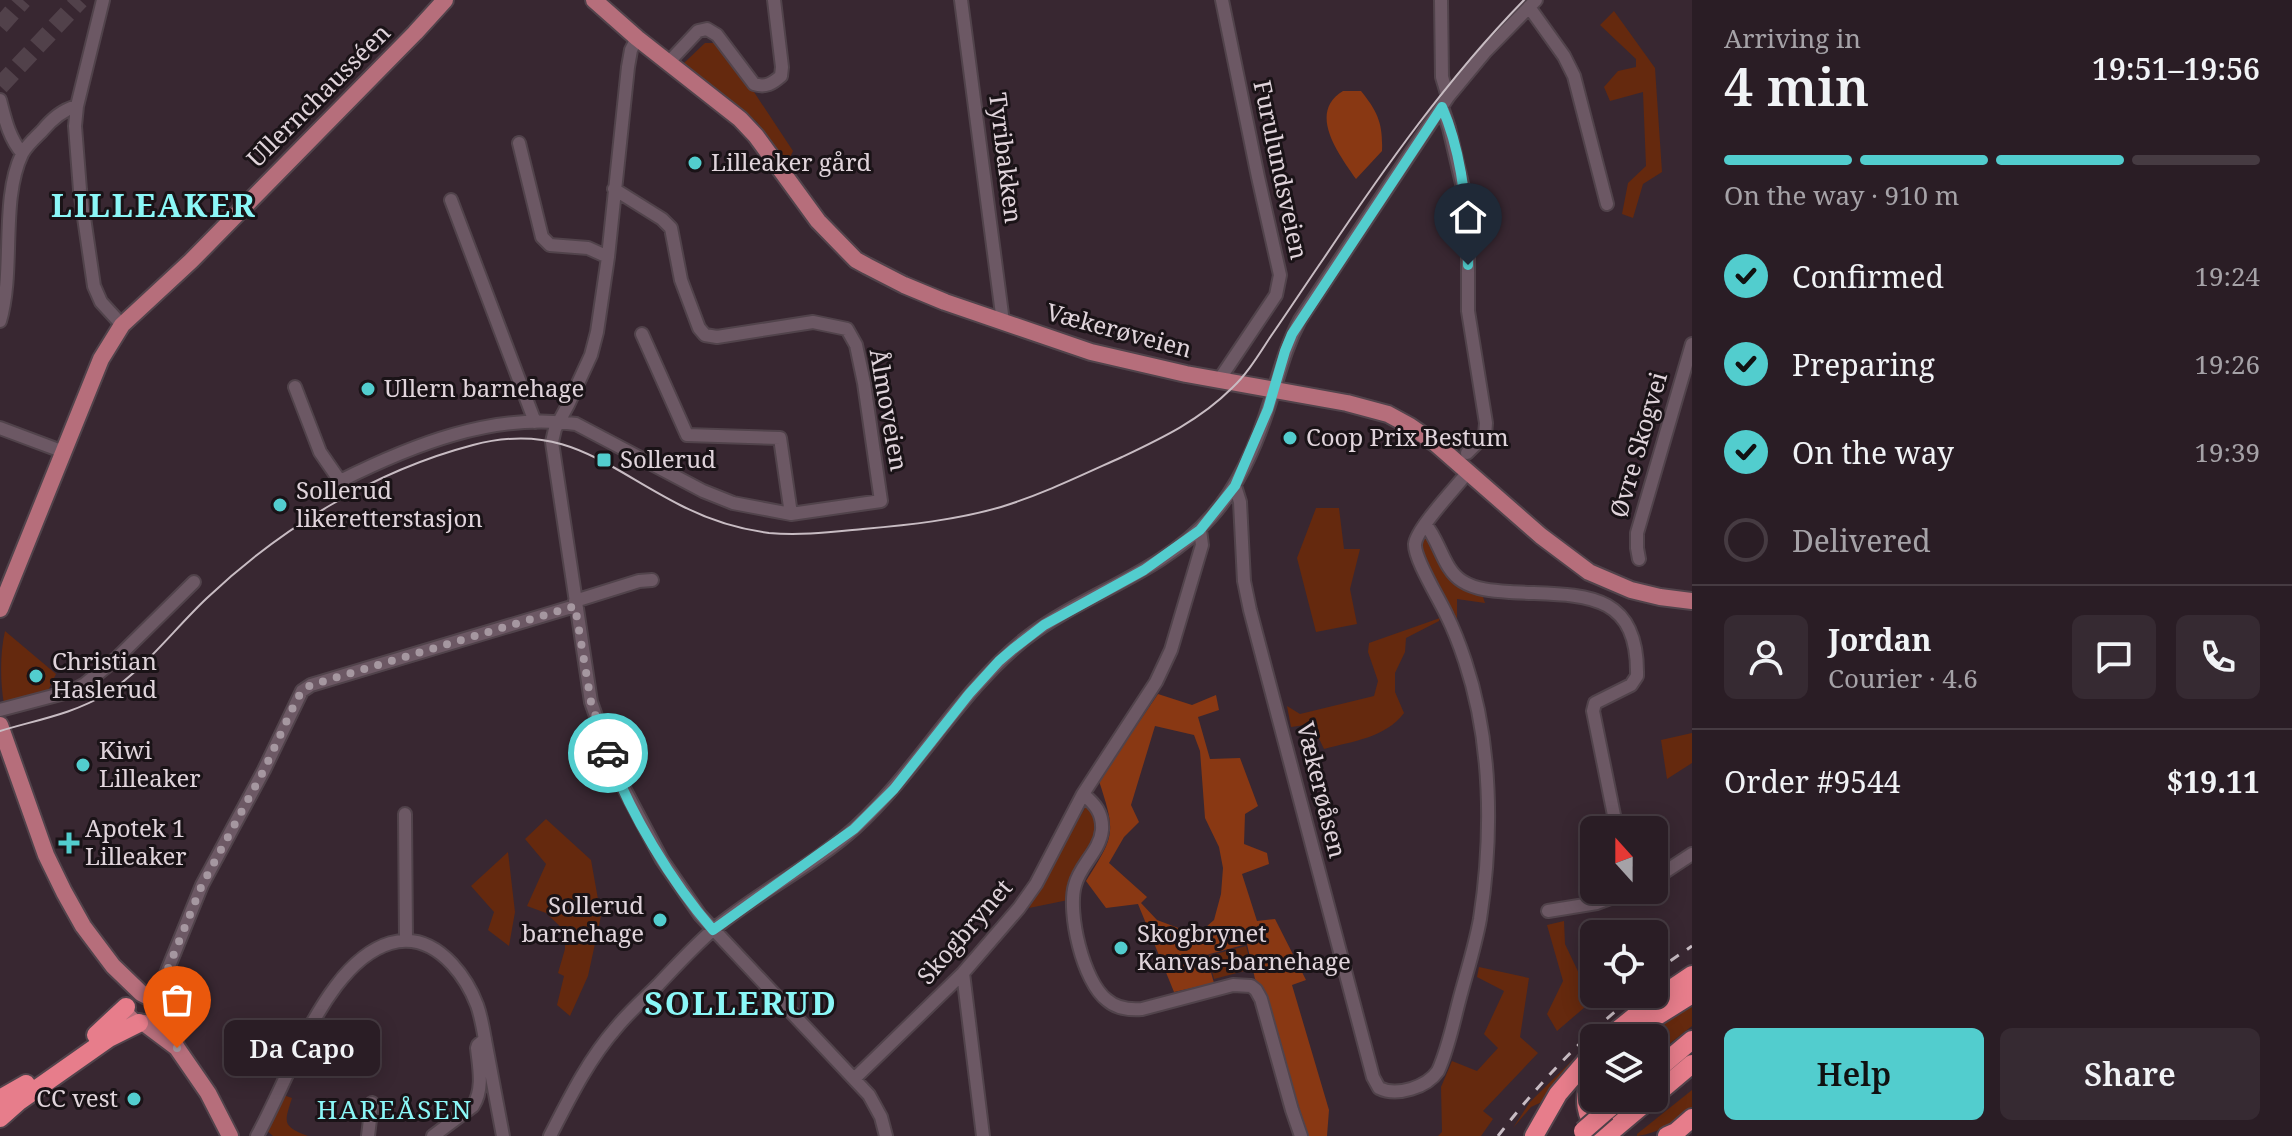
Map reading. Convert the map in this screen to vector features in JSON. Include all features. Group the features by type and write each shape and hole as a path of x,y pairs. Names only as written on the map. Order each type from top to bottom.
{"highway":[{"path":"1625,1024 1692,975"},
{"path":"1646,1024 1692,994"},
{"path":"0,1099 27,1084 143,1002"},
{"path":"0,1118 109,1038 142,1023"},
{"path":"1668,1060 1692,1040"},
{"path":"1668,1084 1692,1064"},
{"path":"1534,1136 1568,1080 1580,1067"},
{"path":"1588,1112 1596,1129 1605,1136 1635,1112"},
{"path":"1580,1134 1605,1112"},
{"path":"1667,1136 1692,1118"}],"main road":[{"name":"Ullernchausséen","path":"0,609 101,359 122,325 191,261 445,0"},
{"name":"Vækerøveien","path":"594,0 740,119 818,221 856,260 904,285 1091,352 1388,414 1428,437 1549,543 1589,572 1641,593 1692,601"},
{"path":"0,725 5,753 53,871 83,926 177,1048 208,1093 230,1136"},
{"path":"143,1002 128,1016 177,1048"},
{"path":"142,1023 153,1018 143,1002"}],"street":[{"path":"103,0 77,106 76,160 94,286 101,302 122,325"},
{"path":"668,63 698,31 707,29 717,35 754,84 763,86 773,83 781,76 782,67 774,0"},
{"name":"Tyribakken","path":"961,0 1003,322"},
{"name":"Furulundsveien","path":"1219,380 1276,295 1280,275 1222,0"},
{"path":"1441,0 1441,74 1463,189 1468,311 1486,423 1485,435 1467,453"},
{"path":"550,1136 585,1071 614,1029 713,930 854,829 894,789 969,694 1008,653 1044,625 1144,570 1200,530 1235,486 1274,390 1285,351 1300,320 1445,102 1486,51 1532,3 1574,76 1607,204"},
{"path":"637,38 631,50 597,332 591,355 555,429 552,442 591,702 617,775 662,860 713,930 854,1079 877,1108 886,1136"},
{"path":"0,100 9,132 22,153"},
{"path":"0,321 7,290 7,240 12,189 22,153 58,115 77,106"},
{"path":"519,143 542,237 550,245 588,248 608,257"},
{"name":"Ålmoveien","path":"614,189 671,228 681,280 699,328 705,335 717,337 813,322 847,329 856,345 881,501 791,514"},
{"path":"451,200 535,422"},
{"path":"295,387 320,452 340,481 418,446 481,428 559,422 576,424 703,491 733,503 791,514 780,438 687,435 642,334"},
{"name":"Øvre Skogvei","path":"1639,559 1637,533 1692,344"},
{"path":"0,428 64,452"},
{"path":"1468,472 1425,524 1451,569 1462,581 1489,590 1597,599 1613,608 1626,623 1633,643 1637,676 1631,685 1595,703 1593,711 1614,816"},
{"name":"Vækerøåsen","path":"1235,486 1240,502 1244,581 1250,610 1373,1077 1379,1088 1392,1092 1424,1084 1435,1076 1442,1062 1474,948 1487,843 1480,720 1454,633 1417,557 1415,541 1425,524"},
{"name":"Skogbrynet","path":"854,1079 963,973 1036,884 1083,794 1156,682 1171,650 1202,545 1200,530"},
{"path":"143,1002 165,976 202,885 264,770 302,691 311,685 639,581 652,580"},
{"path":"0,710 72,691 85,684 117,658 194,582"},
{"path":"1083,794 1098,808 1101,834 1079,874 1072,900 1085,966 1094,986 1111,1004 1127,1010 1233,985 1251,986 1261,999 1301,1136"},
{"path":"405,814 406,940"},
{"path":"1668,870 1692,854"},
{"path":"1548,911 1591,904"},
{"path":"257,1136 307,1032 336,985 366,955 385,944 406,940 432,947 468,984 478,1007 503,1136"},
{"path":"963,973 983,1136"},
{"path":"433,1136 478,1099 477,1048 485,1039"},
{"path":"368,1136 372,1103"}],"shaded area":[{"path":"1614,11 1655,68 1662,172 1643,184 1633,218 1622,214 1628,183 1646,166 1643,92 1610,101 1604,87 1618,71 1636,67 1636,59 1600,25"},
{"path":"705,43 714,43 754,92 793,151 786,165 757,122 684,63"},
{"path":"1343,91 1361,91 1372,105 1382,133 1382,151 1356,179 1335,146 1327,122 1327,111"},
{"path":"1316,508 1339,508 1344,549 1360,549 1350,589 1357,624 1316,632 1297,558"},
{"path":"1431,539 1452,583 1481,591 1485,603 1457,599 1457,624 1422,550 1421,542"},
{"path":"1440,618 1406,638 1405,652 1395,673 1395,692 1404,713 1388,728 1324,749 1312,724 1291,727 1287,706 1300,714 1374,696 1378,681 1368,652 1369,643"},
{"path":"5,631 56,674 47,693 4,704 1,667"},
{"path":"1158,694 1192,705 1216,695 1219,710 1198,717 1210,759 1240,758 1258,806 1245,814 1244,844 1267,853 1269,864 1242,874 1257,921 1275,919 1306,980 1292,985 1329,1110 1327,1136 1308,1136 1262,988 1255,979 1247,944 1206,955 1214,983 1174,992 1138,904 1106,908 1086,881 1103,853 1110,833 1099,781","holes":["1155,726 1194,735 1200,751 1205,818 1219,847 1223,868 1221,894 1214,920 1206,927 1189,932 1157,920 1141,903 1147,897 1109,863 1124,837 1139,822 1131,805"]},
{"path":"1692,733 1692,763 1667,779 1661,740"},
{"path":"1086,806 1095,816 1099,830 1068,900 1029,908"},
{"path":"546,819 591,860 601,916 588,976 570,1016 557,1005 564,976 558,973 565,949 565,931 546,913 527,906 546,864 525,839"},
{"path":"508,852 515,912 509,946 488,930 494,912 471,886"},
{"path":"1564,921 1565,944 1580,976 1580,1008 1584,1008 1557,1031 1547,1014 1563,981 1547,925"},
{"path":"1246,946 1252,969 1214,979 1208,956"},
{"path":"1479,967 1529,978 1520,1037 1538,1053 1483,1111 1493,1119 1481,1136 1438,1136 1442,1132 1441,1087 1452,1061 1477,1071 1498,1048 1484,1034 1504,991 1477,977"},
{"path":"1692,1002 1692,1026 1668,1045 1668,1024 1660,1024"},
{"path":"1580,1053 1546,1100 1531,1107 1513,1128 1530,1102"},
{"path":"1692,1090 1692,1107 1666,1126 1637,1136 1668,1112"},
{"path":"283,1095 292,1098 287,1123 308,1136 273,1136 266,1130"}],"tunnel":[{"path":"0,26 23,0"},
{"path":"0,86 80,0"}],"tram line":[{"path":"0,731 67,712 106,694 146,661 236,572 298,526 365,486 436,456 473,445 505,439 559,443 606,463 680,505 713,519 757,531 792,534 915,524 984,512 1047,490 1137,450 1194,419 1243,376 1418,124 1524,0"}],"railway":[{"path":"1668,962 1692,946"},
{"path":"1498,1136 1563,1060 1620,1008"}],"way so far":[{"path":"177,1048 157,1009 165,976 202,885 242,813 302,691 311,685 575,606 591,702 608,753"}],"place":[{"name":"Lilleaker gård","path":"695,163"},
{"name":"Ullern barnehage","path":"368,389"},
{"name":"Coop Prix Bestum","path":"1290,438"},
{"name":"Sollerud","path":"604,460"},
{"name":"Sollerud likeretterstasjon","path":"280,505"},
{"name":"Christian Haslerud","path":"36,676"},
{"name":"Kiwi Lilleaker","path":"83,765"},
{"name":"Apotek 1 Lilleaker","path":"69,843"},
{"name":"Sollerud barnehage","path":"660,920"},
{"name":"Skogbrynet Kanvas-barnehage","path":"1121,948"},
{"name":"Da Capo","path":"177,1048"},
{"name":"CC vest","path":"134,1099"}],"district":[{"name":"LILLEAKER","path":"154,206"},
{"name":"SOLLERUD","path":"741,1004"},
{"name":"HAREÅSEN","path":"395,1110"}],"route":[{"path":"608,753 629,800 662,860 713,930 854,829 894,789 999,661 1044,625 1166,556 1200,530 1235,486 1268,409 1285,351 1300,320 1442,107 1463,188 1468,265"}]}
